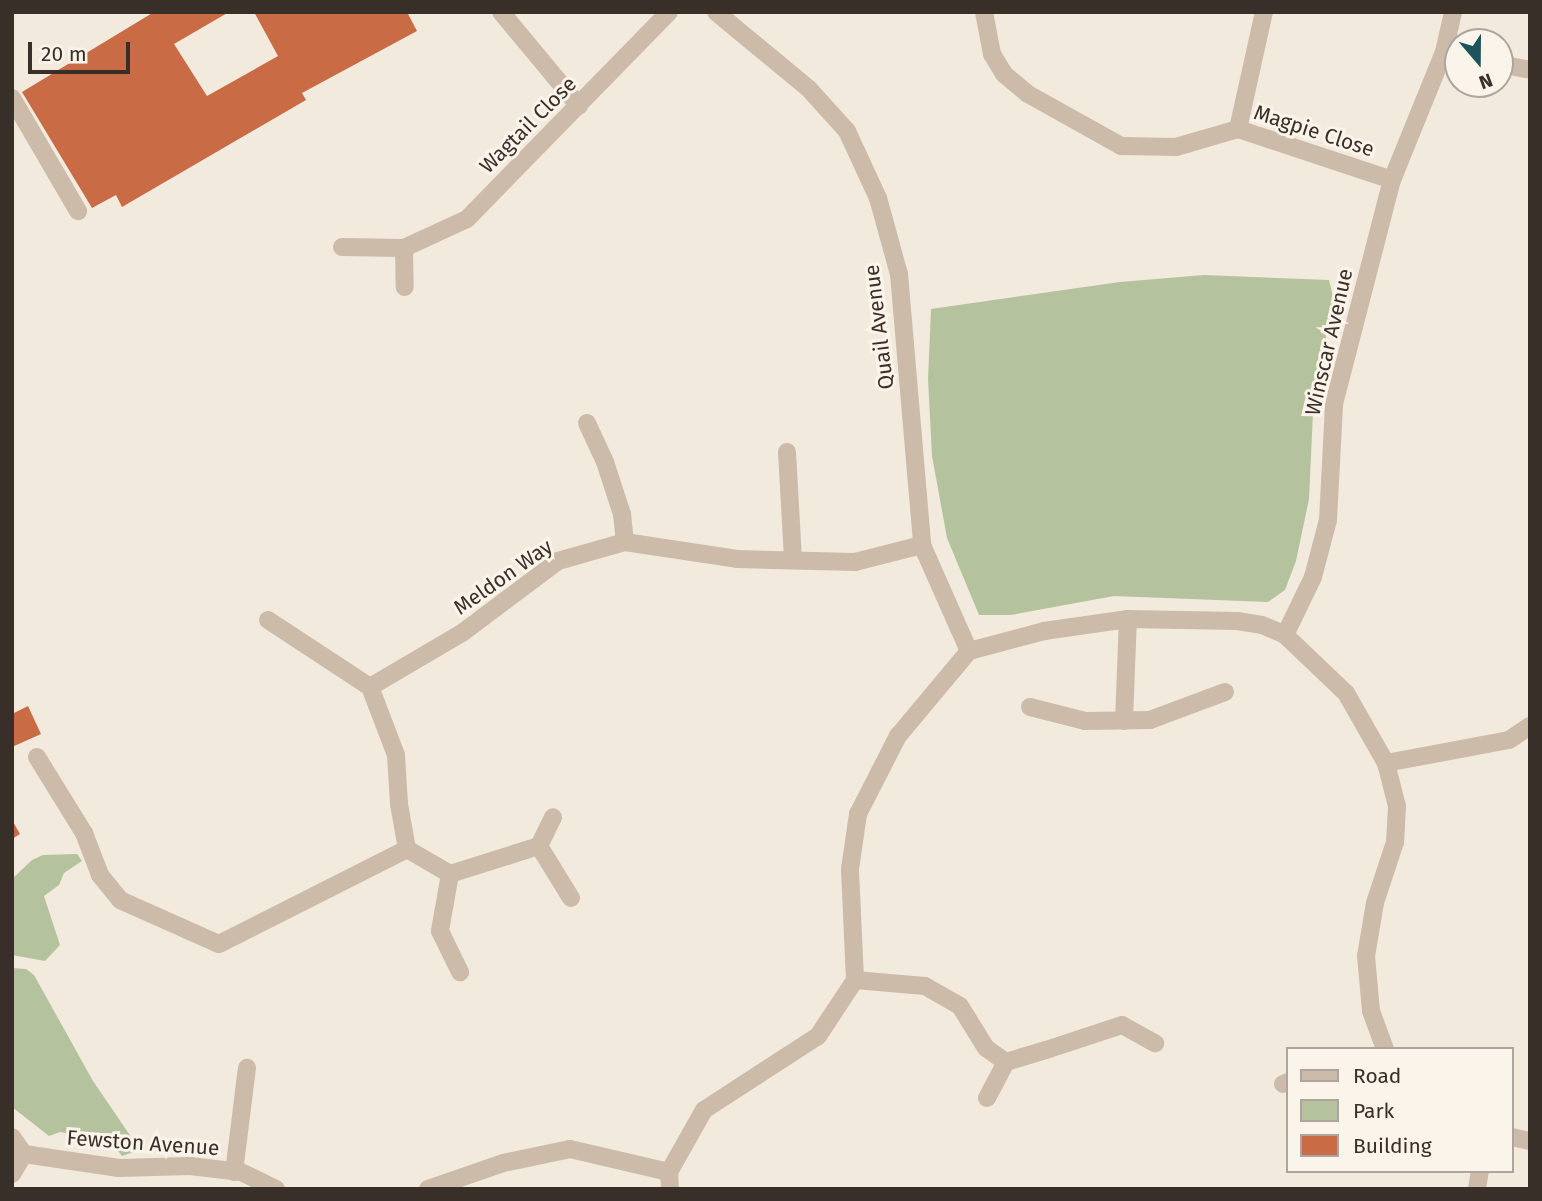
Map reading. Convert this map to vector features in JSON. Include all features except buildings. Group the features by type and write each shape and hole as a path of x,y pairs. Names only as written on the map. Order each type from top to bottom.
{"street":[{"path":"501,12 579,106"},
{"name":"Wagtail Close","path":"342,247 404,248 467,219 669,12"},
{"name":"Quail Avenue","path":"716,12 809,89 847,131 878,198 899,275 922,545 970,651"},
{"name":"Magpie Close","path":"984,12 992,54 1004,74 1028,94 1121,146 1176,147 1238,129 1392,180"},
{"path":"1238,129 1264,12"},
{"name":"Winscar Avenue","path":"1286,635 1313,577 1328,520 1334,404 1392,180 1444,68"},
{"path":"12,98 78,211"},
{"path":"404,248 405,287"},
{"path":"587,422 605,461 622,514 625,542"},
{"path":"787,452 793,561"},
{"name":"Meldon Way","path":"370,687 462,633 558,561 625,542 737,559 855,562 922,545"},
{"path":"1124,721 1128,619"},
{"path":"428,1189 503,1163 570,1149 669,1180 704,1110 818,1036 855,979 850,869 858,814 898,736 970,651 1044,631 1128,619 1237,621 1262,625 1286,635 1346,693 1386,763 1397,806 1395,842 1375,903 1366,956 1371,1011 1381,1047"},
{"path":"268,620 370,687 396,755 399,804 407,849 450,874 539,846 553,817"},
{"path":"1030,707 1085,721 1150,720 1225,692"},
{"path":"1386,763 1509,740 1530,726"},
{"path":"37,757 84,833 100,875 120,900 219,944 407,849"},
{"path":"539,846 571,898"},
{"path":"450,874 440,930 460,972"},
{"path":"855,979 925,986 961,1006 986,1048 1006,1062"},
{"path":"986,1098 1006,1062 1122,1025 1155,1043"},
{"path":"234,1172 247,1068"},
{"path":"12,1137 24,1154 12,1174"},
{"name":"Fewston Avenue","path":"24,1154 119,1168 190,1166 234,1172 276,1189"}],"green space":[{"path":"1204,275 1329,280 1334,301 1314,391 1309,499 1296,561 1285,590 1268,602 1114,596 1011,615 979,615 947,538 932,456 928,379 931,309 1120,282"},
{"path":"77,854 82,861 64,873 59,885 44,896 60,945 45,961 12,955 12,879 32,860 43,855"},
{"path":"12,968 26,969 34,975 93,1081 140,1150 122,1156 111,1142 60,1132 49,1136 12,1107"}]}
